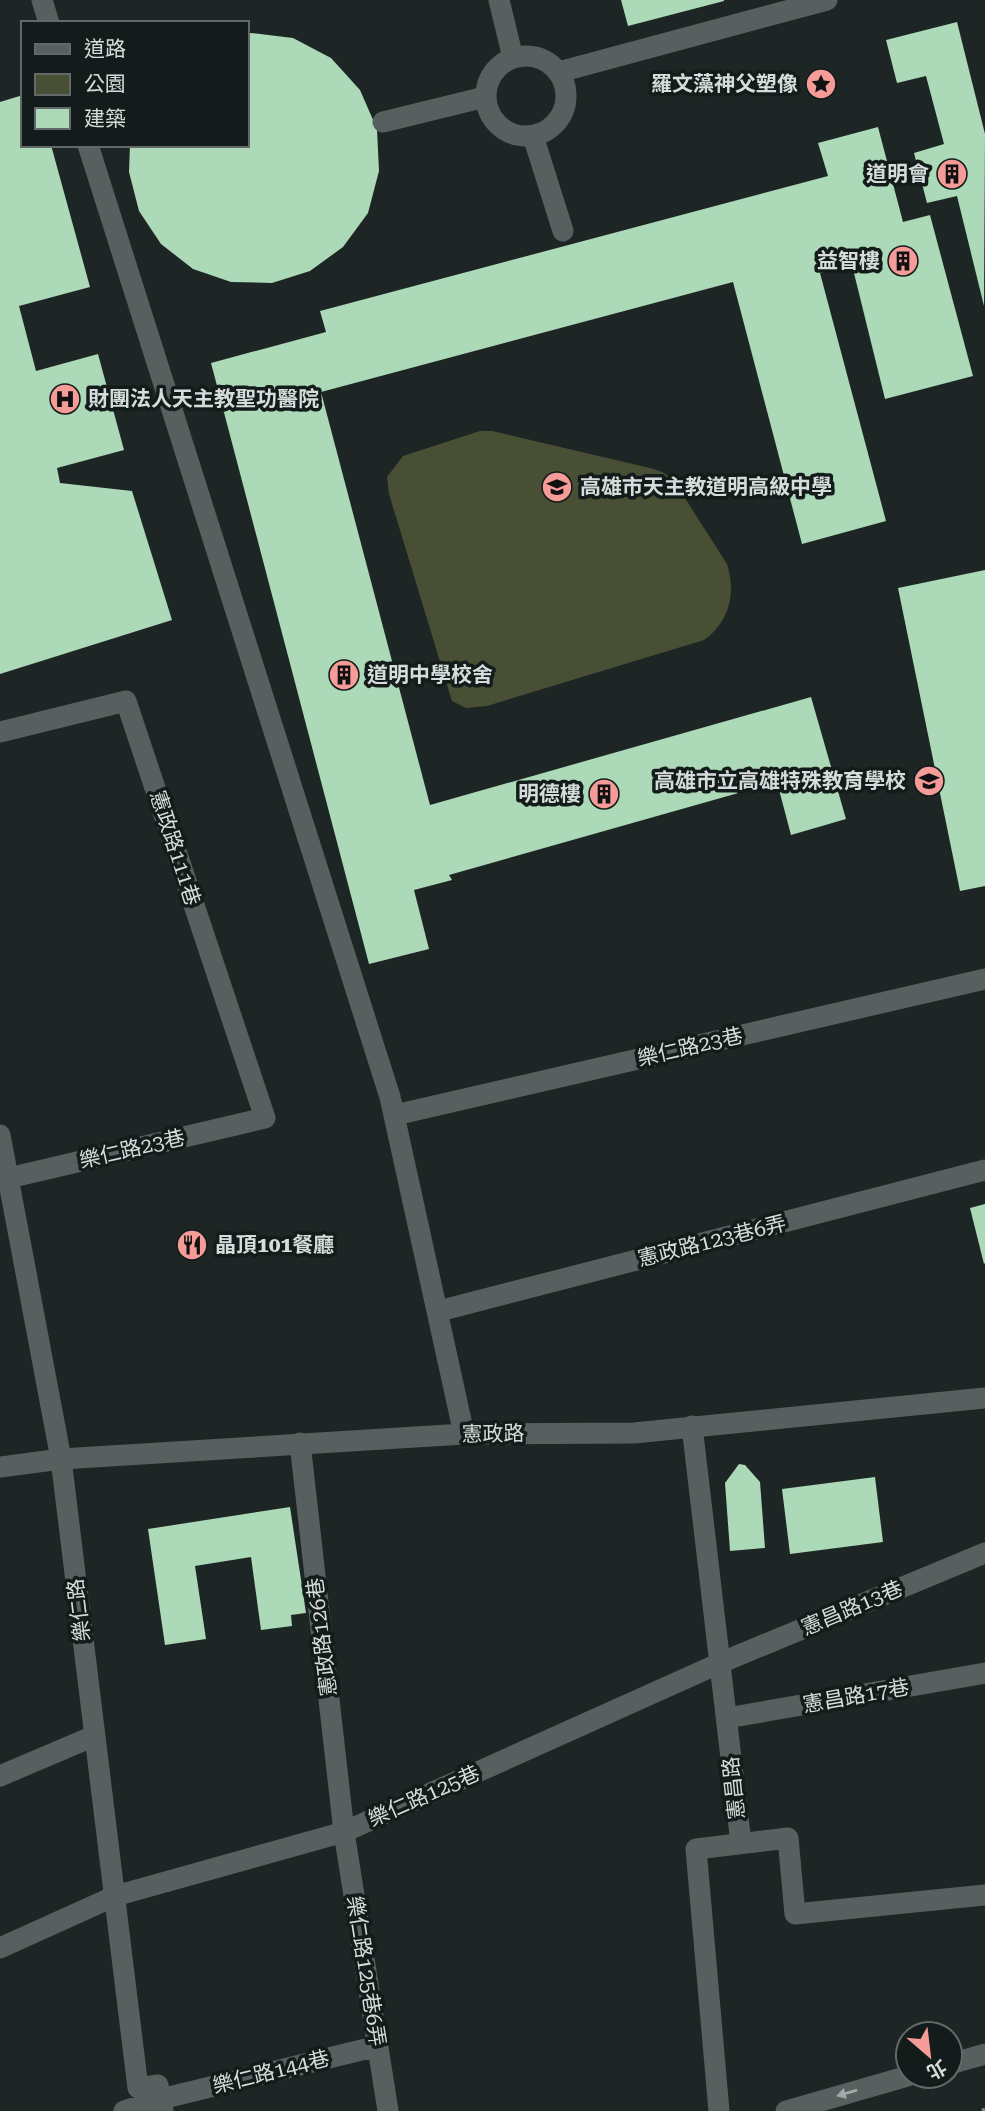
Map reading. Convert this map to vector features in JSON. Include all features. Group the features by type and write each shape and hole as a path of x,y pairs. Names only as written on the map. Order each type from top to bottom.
{"street":[{"path":"42,0 49,21"},
{"path":"499,0 513,58"},
{"path":"559,72 827,0"},
{"path":"526,55 539,57 559,72 565,83 567,96 564,110 557,122 546,131 533,136 519,136 506,131 495,122 485,97 487,84 502,63 526,55"},
{"path":"383,122 485,97"},
{"path":"533,136 563,231"},
{"path":"89,147 393,1106 464,1434"},
{"name":"憲政路111巷","path":"0,732 126,701 265,1118"},
{"name":"樂仁路23巷","path":"393,1106 985,979"},
{"name":"樂仁路23巷","path":"4,1178 265,1118"},
{"name":"樂仁路","path":"0,1135 4,1178 61,1459 138,2088 158,2085 162,2105"},
{"name":"憲政路123巷6弄","path":"439,1311 985,1170"},
{"name":"憲政路","path":"0,1468 61,1459 300,1443 464,1434 634,1433 985,1398"},
{"name":"憲昌路","path":"692,1426 741,1843 696,1849 719,2111"},
{"name":"憲政路126巷","path":"300,1443 344,1832"},
{"name":"憲昌路13巷","path":"720,1663 985,1553"},
{"name":"樂仁路125巷","path":"0,1948 115,1896 344,1832 720,1663"},
{"name":"憲昌路17巷","path":"726,1718 985,1673"},
{"path":"0,1776 94,1736"},
{"name":"樂仁路125巷6弄","path":"344,1832 388,2111"},
{"path":"741,1843 788,1838 795,1914 985,1895"},
{"name":"樂仁路144巷","path":"124,2111 162,2105 378,2046"},
{"path":"964,2060 985,2054"},
{"path":"786,2111 894,2080"}],"green space":[{"path":"480,431 492,431 650,468 672,478 727,564 731,596 720,624 704,640 487,706 466,708 452,701 389,494 387,477 403,456"}],"building":[{"path":"621,0 724,0 724,1 628,26"},
{"name":"道明會","path":"957,22 985,134 984,306 957,196 927,203 914,153 944,144 926,76 897,83 886,40"},
{"path":"248,34 293,38 331,58 360,90 377,129 379,171 368,213 343,247 310,271 272,283 231,282 193,269 161,244 139,211 129,172 130,147 248,147"},
{"name":"財團法人天主教聖功醫院","path":"21,96 21,147 52,147 90,287 19,306 36,371 98,354 124,450 57,468 60,483 132,491 172,620 0,674 0,102"},
{"name":"道明中學校舍","path":"878,127 903,222 930,215 973,376 885,399 852,265 820,273 886,521 802,544 733,282 321,392 430,805 811,697 846,819 791,835 777,782 449,875 452,880 414,890 429,949 369,964 211,363 326,332 320,311 828,176 818,143"},
{"path":"985,570 985,886 960,891 898,588"},
{"path":"985,1204 985,1263 984,1264 970,1208"},
{"path":"739,1464 745,1465 760,1482 765,1548 730,1551 725,1483"},
{"path":"875,1477 883,1542 790,1554 782,1489"},
{"path":"290,1507 306,1613 291,1615 292,1626 261,1630 251,1557 195,1566 206,1639 165,1645 148,1529"}],"place":[{"name":"羅文藻神父塑像","path":"821,84"},
{"name":"道明會","path":"952,174"},
{"name":"益智樓","path":"903,261"},
{"name":"財團法人天主教聖功醫院","path":"65,399"},
{"name":"高雄市天主教道明高級中學","path":"557,487"},
{"name":"道明中學校舍","path":"344,675"},
{"name":"高雄市立高雄特殊教育學校","path":"929,781"},
{"name":"明德樓","path":"604,794"},
{"name":"晶頂101餐廳","path":"192,1245"}]}
